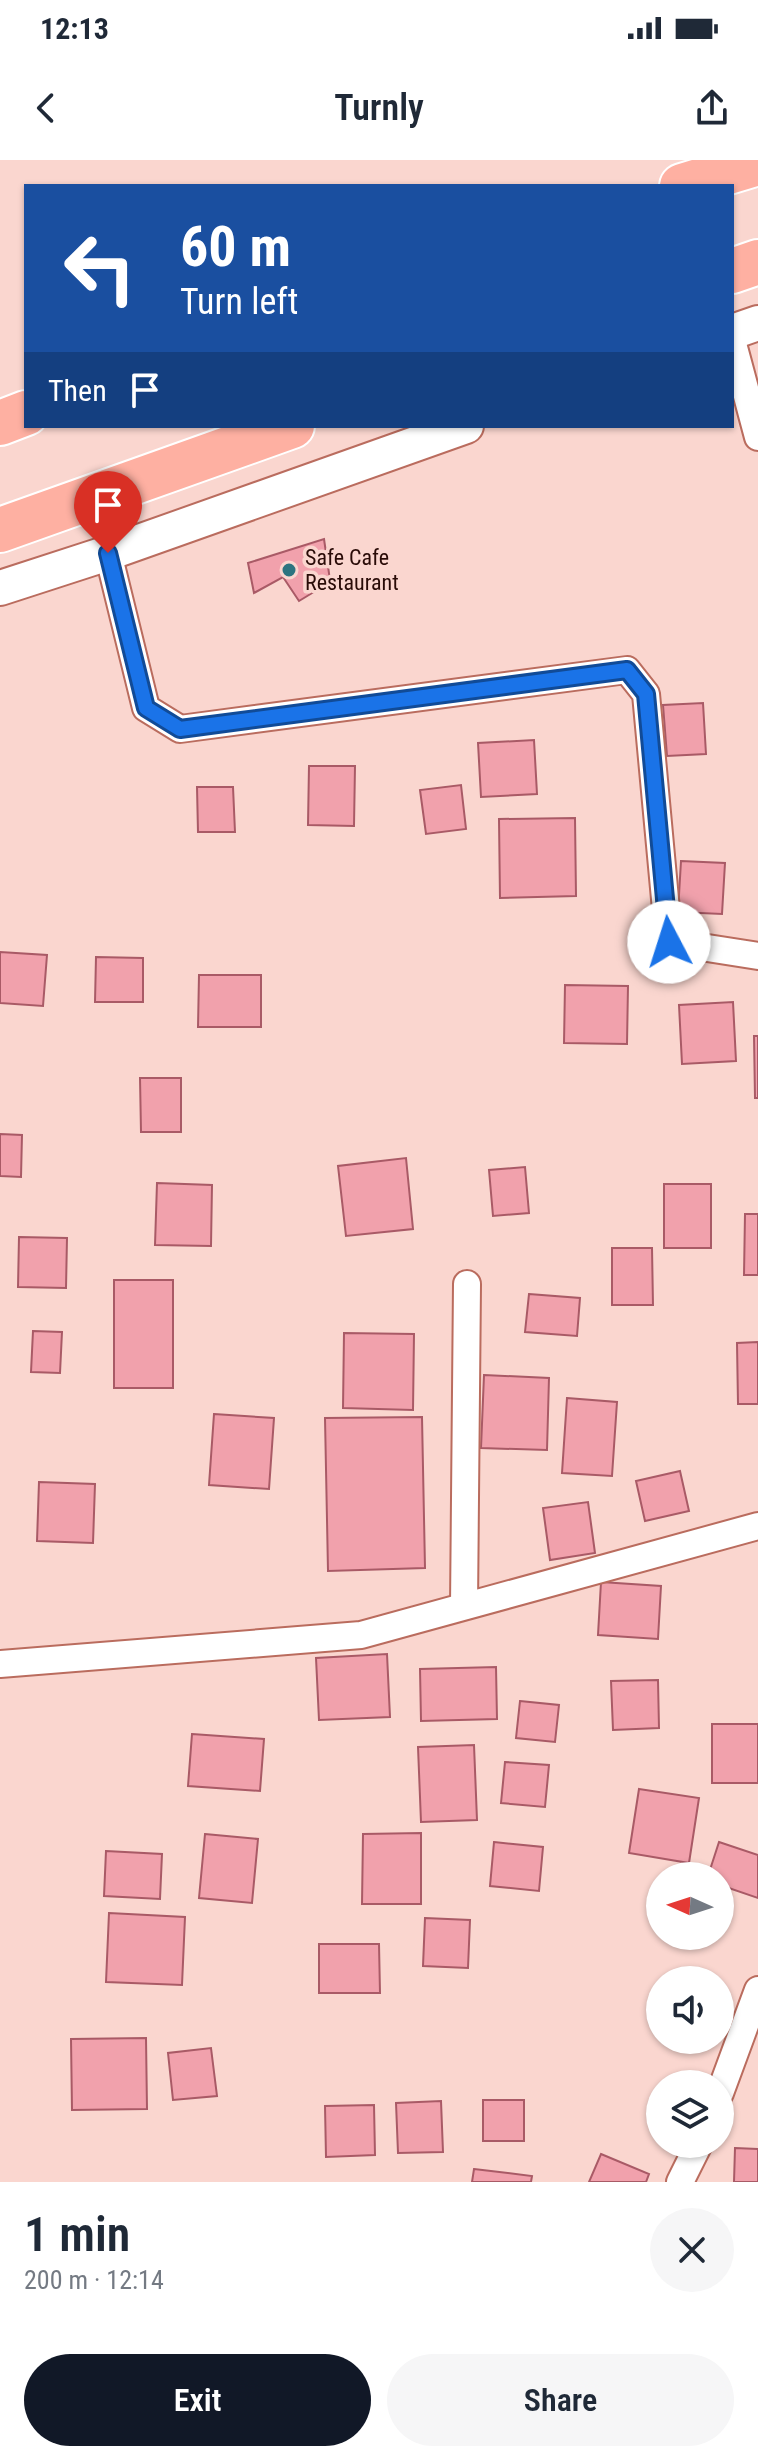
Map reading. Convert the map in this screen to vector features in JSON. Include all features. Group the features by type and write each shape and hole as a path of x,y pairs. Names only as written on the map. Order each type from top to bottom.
{"highway":[{"path":"689,184 758,163"},
{"path":"734,270 758,262"},
{"path":"0,423 24,414"},
{"path":"0,530 286,428"}],"street":[{"path":"734,331 758,323"},
{"path":"734,347 758,437"},
{"path":"0,588 460,428"},
{"path":"108,553 146,708 180,729 627,670 646,694 669,942 758,956"},
{"path":"464,1606 467,1284"},
{"path":"0,1664 361,1635 758,1526"},
{"path":"728,2070 758,1990"},
{"path":"680,2182 692,2158"}],"building":[{"name":"Safe Cafe Restaurant","path":"324,539 330,580 322,587 299,601 283,577 254,593 248,563"},
{"path":"703,703 706,754 667,756 663,705"},
{"path":"534,740 537,794 481,797 478,743"},
{"path":"309,766 355,766 354,826 308,825"},
{"path":"461,785 466,829 426,834 420,790"},
{"path":"197,787 233,787 235,832 198,832"},
{"path":"575,818 576,896 500,898 499,819"},
{"path":"681,861 725,863 722,914 678,912"},
{"path":"0,952 47,955 43,1006 0,1003"},
{"path":"96,957 143,958 143,1002 95,1002"},
{"path":"199,975 261,975 261,1027 198,1027"},
{"path":"565,985 628,986 627,1044 564,1043"},
{"path":"733,1002 736,1061 682,1064 679,1005"},
{"path":"754,1036 758,1036 758,1098 755,1098"},
{"path":"140,1078 181,1078 181,1132 141,1132"},
{"path":"0,1134 22,1135 21,1177 0,1176"},
{"path":"406,1158 413,1229 346,1236 338,1166"},
{"path":"525,1167 529,1213 493,1216 489,1170"},
{"path":"157,1183 212,1185 211,1246 155,1245"},
{"path":"664,1184 711,1184 711,1248 664,1248"},
{"path":"745,1214 758,1214 758,1275 744,1275"},
{"path":"19,1237 67,1238 66,1288 18,1287"},
{"path":"612,1248 652,1248 653,1305 612,1305"},
{"path":"114,1280 173,1280 173,1388 114,1388"},
{"path":"529,1294 580,1298 577,1336 525,1332"},
{"path":"33,1331 62,1332 60,1373 31,1372"},
{"path":"344,1333 414,1334 413,1410 343,1408"},
{"path":"758,1342 758,1404 738,1404 737,1343"},
{"path":"484,1375 549,1378 547,1450 481,1448"},
{"path":"567,1398 617,1402 612,1476 562,1473"},
{"path":"214,1414 274,1418 269,1489 209,1485"},
{"path":"422,1417 425,1568 328,1571 325,1418"},
{"path":"680,1471 689,1511 645,1521 636,1481"},
{"path":"39,1482 95,1484 93,1543 37,1541"},
{"path":"588,1502 595,1553 550,1560 543,1508"},
{"path":"601,1582 661,1586 658,1639 598,1635"},
{"path":"387,1654 390,1717 319,1720 316,1658"},
{"path":"496,1667 497,1719 421,1721 420,1669"},
{"path":"658,1680 659,1728 613,1730 611,1681"},
{"path":"520,1701 559,1705 555,1742 516,1738"},
{"path":"712,1724 758,1724 758,1783 712,1783"},
{"path":"192,1734 264,1739 260,1791 188,1786"},
{"path":"474,1745 477,1820 421,1822 418,1747"},
{"path":"505,1762 549,1765 545,1807 501,1803"},
{"path":"639,1789 699,1798 689,1862 629,1853"},
{"path":"421,1833 421,1904 362,1904 363,1834"},
{"path":"205,1834 258,1839 252,1903 199,1898"},
{"path":"494,1842 543,1847 539,1891 490,1886"},
{"path":"719,1842 758,1855 758,1898 734,1890 734,1862 713,1862"},
{"path":"106,1851 162,1854 160,1899 104,1896"},
{"path":"109,1913 185,1917 182,1985 106,1982"},
{"path":"425,1918 470,1920 468,1968 423,1966"},
{"path":"319,1944 379,1944 380,1993 319,1993"},
{"path":"146,2038 147,2109 72,2110 71,2039"},
{"path":"211,2048 217,2096 173,2100 168,2053"},
{"path":"483,2100 524,2100 524,2141 483,2141"},
{"path":"441,2101 443,2152 398,2153 396,2103"},
{"path":"374,2105 375,2155 326,2157 325,2106"},
{"path":"735,2148 758,2149 758,2182 734,2182"},
{"path":"601,2154 649,2174 646,2182 589,2182"},
{"path":"474,2169 532,2176 531,2182 472,2182"}],"place":[{"name":"Safe Cafe Restaurant","path":"289,570"}],"route":[{"path":"108,553 146,708 180,729 627,670 646,694 669,942"}]}
